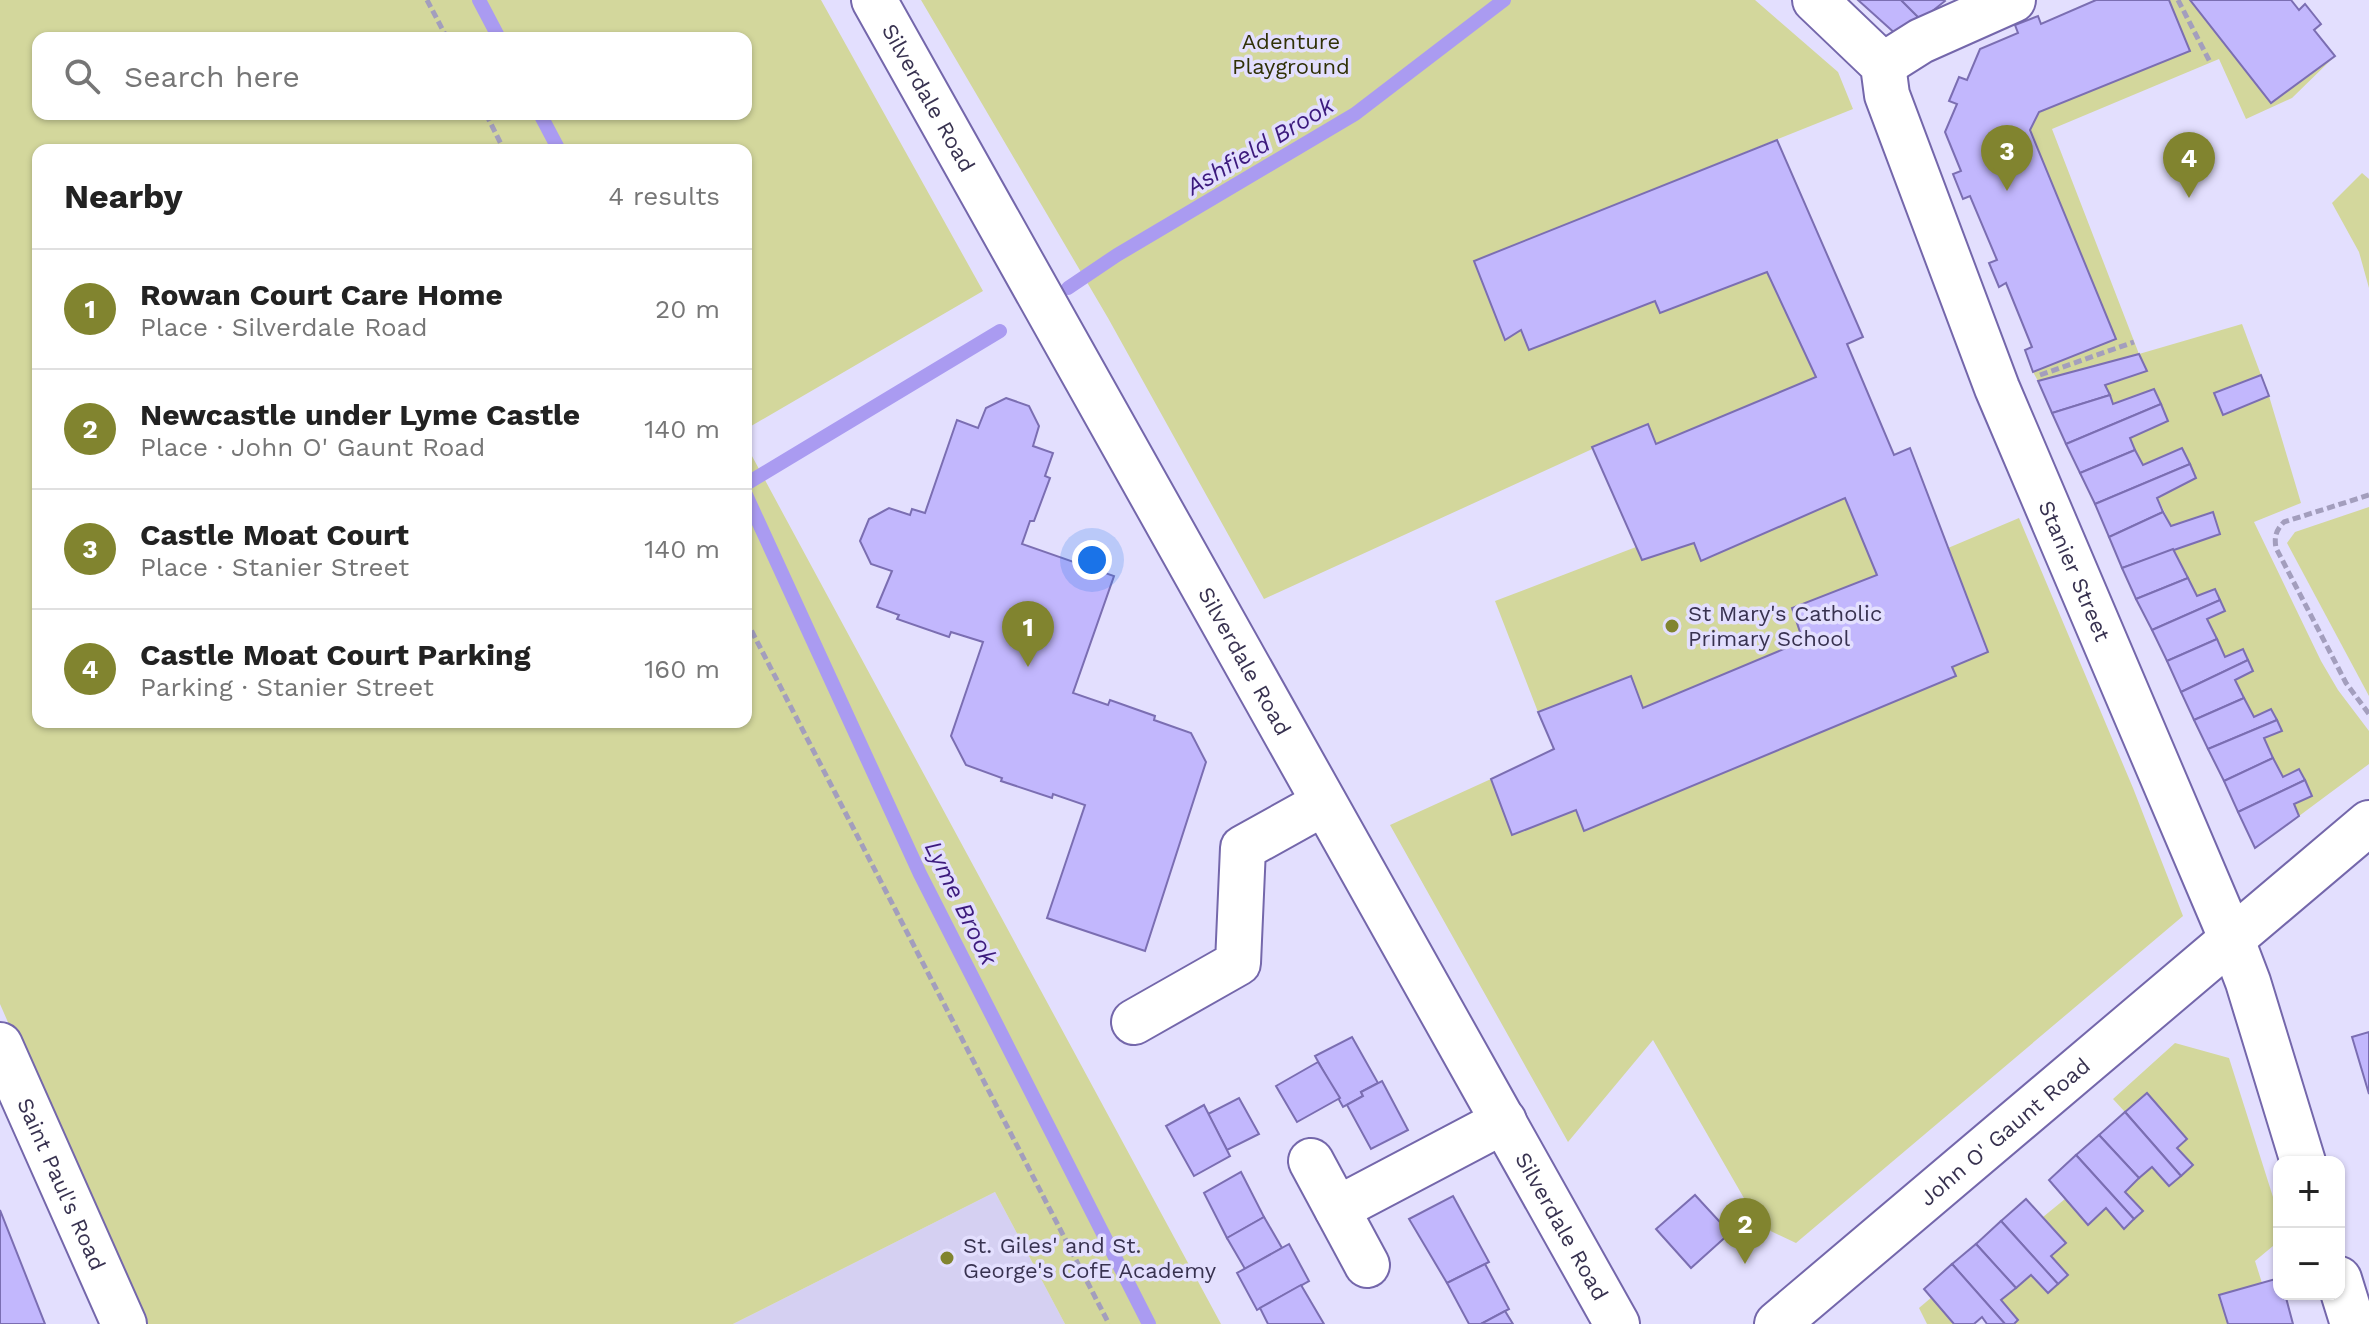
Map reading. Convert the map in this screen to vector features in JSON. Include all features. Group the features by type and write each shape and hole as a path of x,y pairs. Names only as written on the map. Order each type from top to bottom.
{"street":[{"name":"Silverdale Road","path":"874,0 1617,1324"},
{"path":"1815,0 1883,65 1921,41 2013,0"},
{"name":"Stanier Street","path":"1883,65 1887,95 1997,388 2232,940 2248,982 2301,1156"},
{"path":"1134,1022 1238,963 1243,848 1324,803"},
{"name":"John O' Gaunt Road","path":"1777,1324 2369,823"},
{"name":"Saint Paul's Road","path":"0,1045 124,1324"},
{"path":"1337,1209 1504,1121"},
{"path":"1311,1161 1367,1265"},
{"path":"2345,1298 2353,1324"}],"path":[{"path":"427,0 444,32"},
{"path":"2178,0 2210,62"},
{"path":"489,120 501,144"},
{"path":"1997,388 2134,342"},
{"path":"2369,495 2284,522 2277,529 2275,539 2276,548 2346,683 2369,714"},
{"path":"752,632 1109,1324"}],"shaded area":[{"name":"St. Giles' and St. George's CofE Academy","path":"995,1192 1065,1324 733,1324"}],"green space":[{"path":"0,0 821,0 983,291 752,426 752,144 32,144 32,728 752,728 752,456 1221,1324 1065,1324 995,1192 733,1324 140,1324 0,1004"},
{"name":"Adenture Playground","path":"921,0 1755,0 1838,72 1853,109 1474,261 1504,339 1521,330 1529,350 1655,301 1660,313 1767,272 1816,377 1656,444 1647,424 1264,599 1108,318"},
{"path":"2169,0 2190,0 2271,103 2335,56 2292,98 2246,119 2219,59 2052,129 2139,354 2242,324 2261,375 2214,394 2223,414 2269,396 2301,503 2254,522 2321,661 2369,731 2369,764 2299,816 2294,804 2312,795 2299,769 2283,777 2264,738 2282,730 2271,709 2254,717 2235,680 2253,671 2242,649 2225,657 2207,619 2225,611 2215,589 2197,596 2173,549 2171,526 2130,438 2168,421 2154,389 2113,404 2105,385 2147,371 2139,355 2038,381 2033,372 2116,339 2030,130 2039,112 2189,51"},
{"path":"2362,173 2369,179 2369,288 2359,252 2332,203"},
{"path":"1845,498 1877,575 1793,608 1803,641 1643,708 1631,677 1538,712 1495,601 1636,547 1642,560 1694,543 1702,561"},
{"path":"2369,507 2369,696 2287,543 2295,532"},
{"path":"2019,518 2133,788 2183,916 1796,1243 1760,1226 1653,1040 1568,1142 1390,825 1491,779 1512,835 1576,810 1585,831 1956,676 1952,667 1988,652 1948,548"},
{"path":"2175,1043 2229,1058 2273,1197 2273,1246 2255,1261 2262,1283 2220,1295 2228,1324 2014,1324 2018,1320 2001,1300 2031,1275 2048,1293 2068,1275 2051,1256 2066,1243 2043,1217 2065,1199 2088,1225 2106,1208 2124,1228 2125,1192 2152,1167 2169,1186 2192,1166 2177,1148 2187,1139 2147,1093 2125,1112 2113,1099"},
{"path":"1932,1297 1954,1324 1927,1324 1919,1308"}],"building":[{"path":"1858,0 1901,0 1921,20 1898,36"},
{"path":"1901,0 1944,0 1945,1 1921,20"},
{"path":"2096,0 2169,0 2190,51 2039,112 2030,130 2116,339 2033,372 2025,350 2032,347 2006,283 1999,287 1989,263 1997,260 1970,196 1963,199 1953,174 1961,171 1945,132 1957,104 1949,101 1959,77 1967,80 1980,49 2018,33 2015,25 2038,16 2041,24"},
{"path":"2190,0 2291,0 2299,10 2305,4 2321,24 2314,30 2335,56 2271,103"},
{"path":"1777,140 1863,337 1847,344 1894,455 1910,448 1988,652 1952,667 1956,676 1584,831 1576,810 1512,835 1491,779 1554,749 1538,712 1631,676 1643,708 1803,641 1792,608 1877,575 1845,498 1701,561 1694,543 1642,560 1592,447 1648,424 1656,444 1816,377 1767,272 1660,313 1655,301 1529,350 1521,330 1505,340 1474,261"},
{"path":"2139,354 2147,371 2105,385 2110,395 2052,413 2038,381"},
{"path":"2261,375 2269,396 2223,415 2214,393"},
{"path":"2154,389 2161,404 2066,444 2052,413 2110,395 2113,404"},
{"path":"1006,398 1029,406 1039,426 1033,446 1053,453 1045,476 1050,478 1022,544 1114,576 1073,693 1108,705 1110,700 1191,733 1206,762 1145,951 1047,918 1085,805 1001,781 1002,778 966,765 951,736 983,642 951,632 949,637 897,619 899,615 877,607 892,571 871,564 860,541 869,519 889,508 910,515 912,509 925,513 957,420 978,428 986,408"},
{"path":"2161,404 2168,421 2130,438 2135,450 2080,473 2066,444"},
{"path":"2182,448 2190,464 2095,504 2080,473 2135,450 2143,465"},
{"path":"2190,464 2196,478 2157,498 2163,512 2109,537 2095,504"},
{"path":"2163,512 2171,526 2213,512 2220,534 2122,568 2109,537"},
{"path":"2173,549 2188,578 2136,599 2122,568"},
{"path":"2188,578 2197,596 2215,589 2220,600 2152,630 2136,599"},
{"path":"2220,600 2225,611 2207,619 2217,639 2167,661 2152,630"},
{"path":"2217,639 2225,657 2243,649 2248,660 2181,692 2167,661"},
{"path":"2248,660 2253,671 2235,680 2244,698 2194,720 2181,692"},
{"path":"2244,698 2254,717 2271,709 2277,720 2208,749 2194,720"},
{"path":"2277,720 2282,731 2264,738 2273,758 2224,781 2208,749"},
{"path":"2273,758 2283,777 2299,769 2305,780 2238,812 2224,781"},
{"path":"2305,780 2312,796 2294,804 2299,816 2255,848 2238,812"},
{"path":"2369,1032 2369,1094 2352,1037"},
{"path":"1352,1037 1378,1083 1343,1107 1315,1056"},
{"path":"1318,1062 1340,1098 1297,1122 1276,1086"},
{"path":"1382,1081 1408,1130 1371,1149 1347,1105 1363,1096 1361,1092"},
{"path":"2147,1093 2187,1139 2177,1148 2193,1165 2181,1176 2125,1112"},
{"path":"1239,1098 1259,1134 1227,1150 1208,1114"},
{"path":"1204,1105 1230,1156 1194,1176 1166,1126"},
{"path":"2125,1112 2181,1176 2169,1186 2152,1167 2139,1178 2099,1135"},
{"path":"2099,1135 2139,1178 2125,1192 2143,1211 2134,1219 2076,1155"},
{"path":"2076,1155 2134,1219 2124,1229 2106,1208 2088,1225 2049,1180"},
{"path":"1241,1172 1264,1217 1227,1238 1204,1193"},
{"path":"1695,1195 1730,1233 1691,1268 1656,1229"},
{"path":"1453,1196 1489,1262 1447,1283 1409,1219"},
{"path":"2026,1199 2066,1243 2051,1256 2068,1275 2058,1284 2001,1221"},
{"path":"0,1210 45,1324 0,1324"},
{"path":"1264,1217 1282,1248 1245,1269 1227,1238"},
{"path":"2001,1221 2058,1284 2048,1293 2031,1275 2016,1288 1976,1244"},
{"path":"1289,1244 1309,1281 1257,1310 1237,1273"},
{"path":"1976,1244 2016,1288 2001,1300 2018,1320 2014,1324 2005,1324 1952,1264"},
{"path":"1485,1264 1509,1309 1481,1324 1469,1324 1447,1283"},
{"path":"1952,1264 2005,1324 1987,1324 1982,1317 1974,1324 1954,1324 1924,1289"},
{"path":"2273,1280 2273,1300 2287,1300 2293,1324 2228,1324 2219,1295"},
{"path":"1301,1285 1324,1324 1268,1324 1260,1308"},
{"path":"1505,1311 1513,1324 1481,1324"}],"waterway":[{"name":"Lyme Brook","path":"479,0 496,32"},
{"name":"Ashfield Brook","path":"1068,288 1117,255 1355,114 1504,0"},
{"name":"Lyme Brook","path":"543,120 556,144"},
{"name":"Ashfield Brook","path":"752,480 1000,331"},
{"name":"Lyme Brook","path":"752,508 920,874 1149,1324"}],"place":[{"name":"Castle Moat Court","path":"2007,191"},
{"name":"Castle Moat Court Parking","path":"2189,198"},
{"name":"St Mary's Catholic Primary School","path":"1672,626"},
{"name":"Rowan Court Care Home","path":"1028,667"},
{"name":"St. Giles' and St. George's CofE Academy","path":"947,1258"},
{"name":"Newcastle under Lyme Castle","path":"1745,1264"}]}
